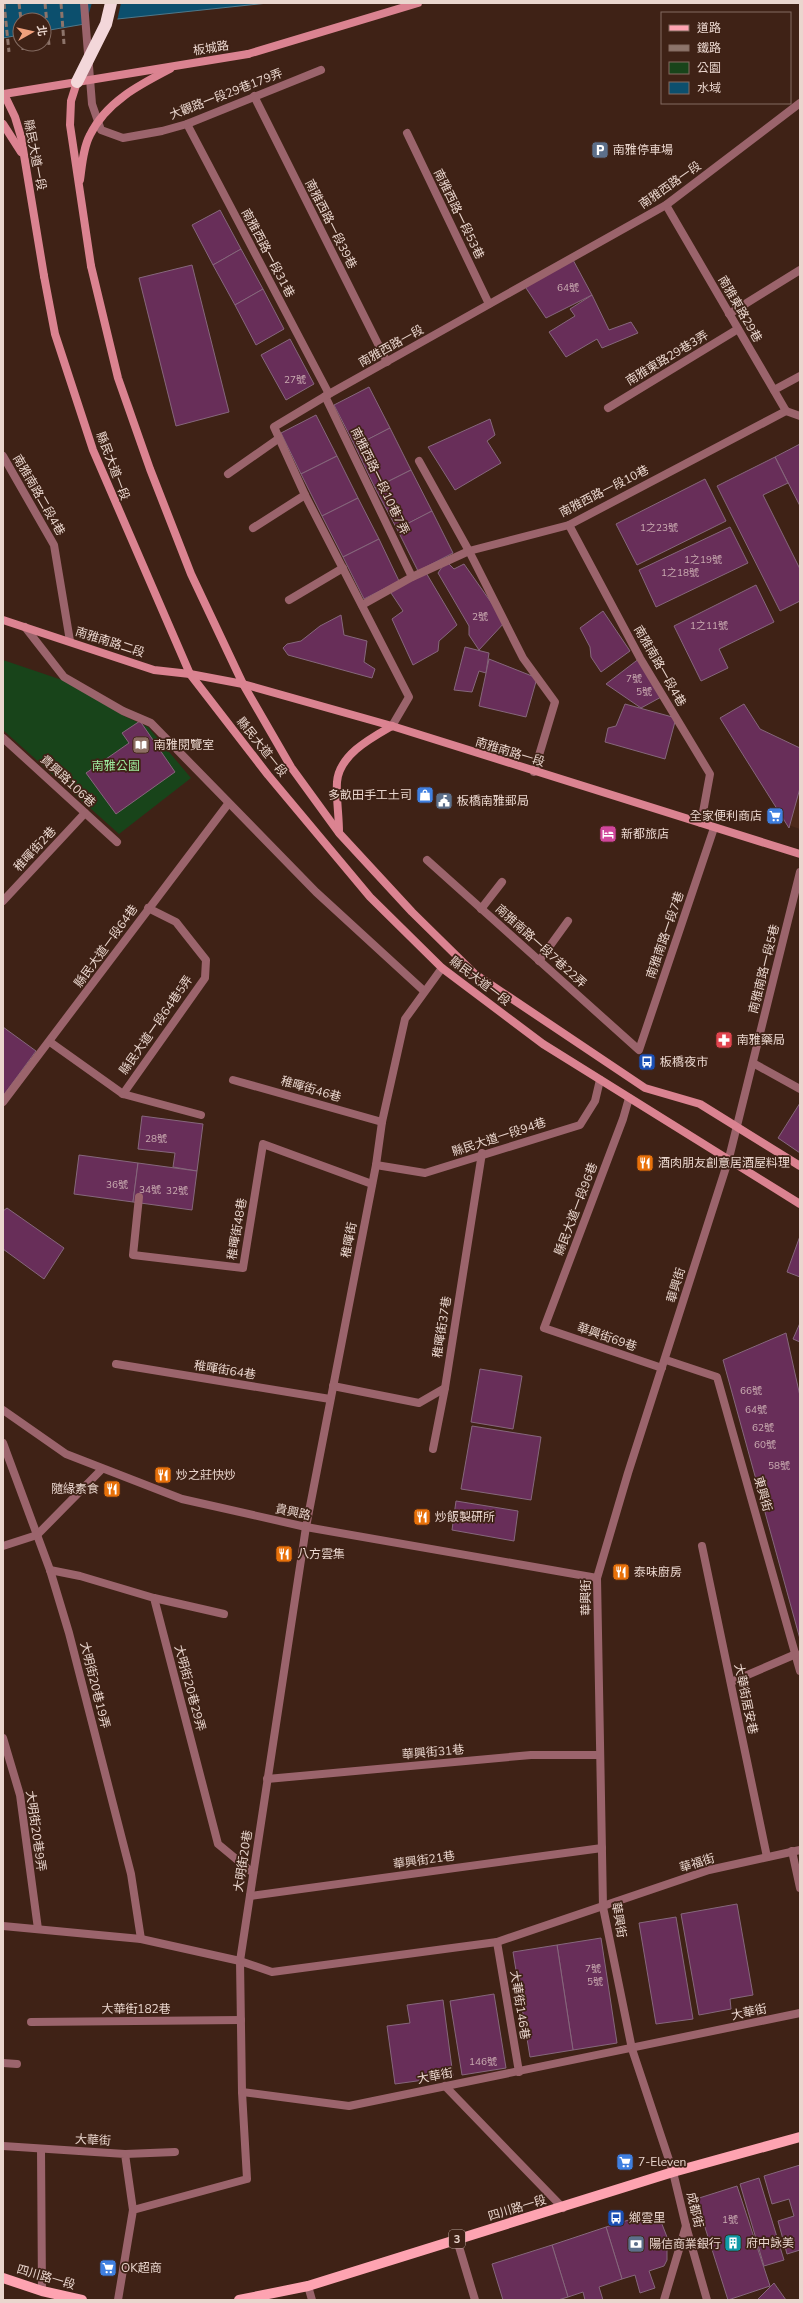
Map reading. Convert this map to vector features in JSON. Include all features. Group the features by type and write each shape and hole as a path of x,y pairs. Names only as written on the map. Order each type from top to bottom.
{"highway":[{"path":"77,82 106,24 111,3"}],"main road":[{"name":"板城路","path":"3,94 248,54 418,3"},
{"path":"78,189 89,135 104,112 126,93 178,66"},
{"name":"縣民大道一段","path":"77,82 71,101 70,125 78,189 91,266 118,378 150,469 191,574 243,684 291,767 340,832 412,912 475,974 645,1088 700,1104 800,1166"},
{"name":"縣民大道一段","path":"3,94 15,117 26,162 44,276 55,334 93,450 190,674 268,775 370,897 442,968 543,1044 729,1158 800,1204"},
{"path":"3,124 14,139 26,162"},
{"name":"南雅南路二段","path":"3,620 154,670 212,678"},
{"name":"南雅南路一段","path":"212,678 243,684 392,726 534,772 800,854"},
{"path":"340,832 337,780 347,758 369,739 392,726"},
{"name":"四川路一段","path":"239,2300 308,2286 564,2208 673,2172 800,2136"},
{"name":"四川路一段","path":"3,2278 42,2291 82,2300"}],"street":[{"name":"大觀路一段29巷179弄","path":"84,3 92,104 101,130 123,138 186,124 321,70"},
{"name":"南雅西路一段39巷","path":"254,96 387,362"},
{"name":"南雅西路一段","path":"278,439 274,428 327,395 666,205 800,104"},
{"name":"南雅西路一段31巷","path":"186,124 327,395"},
{"name":"南雅西路一段53巷","path":"407,133 489,304"},
{"name":"南雅東路29巷","path":"666,205 786,411"},
{"path":"730,314 800,270"},
{"name":"南雅東路29巷3弄","path":"608,408 738,329"},
{"path":"774,390 800,376"},
{"name":"南雅西路一段10巷7弄","path":"327,395 412,577"},
{"path":"786,411 800,416"},
{"name":"南雅西路一段10巷","path":"362,605 412,577 469,551 569,525 786,411"},
{"path":"228,474 278,439 305,495 409,697 392,726"},
{"name":"南雅南路二段4巷","path":"3,456 54,545 70,642"},
{"path":"419,461 469,551 523,658 555,702 534,772"},
{"path":"253,528 305,495"},
{"name":"南雅南路一段4巷","path":"569,525 640,658 710,774 701,824"},
{"path":"289,600 343,568"},
{"path":"25,627 64,677 124,711 151,723 228,804 316,892 424,991"},
{"name":"貴興路106巷","path":"3,738 117,842"},
{"name":"縣民大道一段64巷","path":"3,1102 50,1042 148,908 228,804"},
{"name":"稚暉街2巷","path":"3,902 85,813"},
{"name":"南雅南路一段7巷","path":"639,1050 714,828"},
{"name":"南雅南路一段7巷22弄","path":"427,860 639,1050"},
{"name":"南雅南路一段5巷","path":"733,1141 800,872"},
{"path":"481,909 502,882"},
{"name":"縣民大道一段64巷5弄","path":"50,1042 123,1094 205,978 206,960 176,922 148,908"},
{"path":"539,961 568,921"},
{"name":"稚暉街","path":"306,1527 332,1386 376,1165 382,1122 405,1019 442,968"},
{"path":"753,1062 800,1089"},
{"name":"稚暉街46巷","path":"233,1080 382,1122"},
{"name":"縣民大道一段94巷","path":"376,1165 424,1173 482,1153 580,1125 595,1101 600,1080"},
{"path":"123,1094 201,1114"},
{"name":"縣民大道一段96巷","path":"544,1328 623,1119 629,1098"},
{"name":"華興街","path":"632,2049 603,1907 597,1578 628,1473 664,1364 729,1158 733,1141"},
{"name":"稚暉街48巷","path":"139,1197 133,1255 243,1268 263,1144 372,1184"},
{"name":"稚暉街37巷","path":"433,1449 445,1388 482,1153"},
{"name":"華興街69巷","path":"544,1328 664,1364"},
{"name":"稚暉街64巷","path":"116,1364 330,1399"},
{"name":"東興街","path":"664,1364 717,1377 798,1654 800,1672"},
{"path":"332,1386 419,1403 445,1388"},
{"name":"貴興路","path":"3,1410 66,1454 182,1500 306,1527 597,1578"},
{"name":"大明街20巷19弄","path":"3,1443 50,1570 69,1633 131,1874 141,1939"},
{"path":"3,1546 37,1536 102,1469"},
{"name":"大明街20巷","path":"240,1961 306,1527"},
{"name":"大華街居安巷","path":"702,1546 768,1857"},
{"path":"50,1570 80,1576 154,1598 224,1614"},
{"name":"大明街20巷29弄","path":"154,1598 218,1844 253,1873"},
{"path":"731,1682 798,1654"},
{"name":"大明街20巷9弄","path":"3,1738 20,1795 38,1929"},
{"name":"華興街31巷","path":"267,1779 531,1755 600,1755"},
{"name":"華興街21巷","path":"250,1896 602,1848"},
{"path":"796,1850 800,1888"},
{"name":"華福街","path":"240,1961 272,1972 498,1942 709,1870 796,1850"},
{"path":"3,1926 141,1939 240,1961 242,2092 247,2179 133,2210"},
{"name":"大華街146巷","path":"498,1942 519,2072"},
{"name":"大華街","path":"242,2092 349,2106 632,2049 800,2013"},
{"name":"大華街182巷","path":"32,2022 241,2020"},
{"path":"632,2049 673,2172"},
{"path":"3,2063 17,2064"},
{"path":"445,2086 564,2208"},
{"name":"大華街","path":"3,2146 125,2154 133,2210 118,2300"},
{"path":"41,2149 42,2291"},
{"path":"125,2154 175,2152"},
{"name":"成都街","path":"673,2172 686,2226 707,2300"},
{"path":"664,2300 686,2226"},
{"path":"457,2240 475,2300"},
{"path":"308,2286 312,2300"}],"shaded area":[{"path":"800,787 800,829 788,825"}],"green space":[{"name":"南雅公園","path":"3,660 68,682 124,716 148,727 191,778 119,834 3,730"}],"water":[{"path":"3,3 268,3 108,20 52,30 52,12 12,12 12,36 3,38"}],"pier":[{"path":"92,3 121,3 117,21 85,26"}],"building":[{"path":"220,210 241,249 213,265 192,225"},
{"path":"241,249 263,289 235,305 213,265"},
{"path":"572,258 592,295 546,318 524,285"},
{"path":"192,265 229,412 176,426 139,278"},
{"path":"263,289 284,329 256,345 235,305"},
{"path":"592,295 609,330 631,322 638,333 602,348 597,339 566,357 549,332 575,316 570,309"},
{"path":"290,339 314,384 286,400 261,355"},
{"path":"369,387 390,428 355,446 334,405"},
{"path":"316,415 337,456 301,474 281,433"},
{"path":"490,419 495,435 487,441 501,463 455,490 428,447"},
{"path":"390,428 411,470 375,488 355,446"},
{"path":"800,444 800,506 775,457"},
{"path":"337,456 358,498 322,516 301,474"},
{"path":"775,457 788,483 763,495 800,569 800,601 780,611 717,486"},
{"path":"411,470 432,511 397,529 375,488"},
{"path":"705,479 726,521 637,565 616,524"},
{"path":"358,498 379,539 343,557 322,516"},
{"path":"432,511 453,553 418,571 397,529"},
{"path":"730,527 748,563 656,607 639,570"},
{"path":"379,539 399,581 364,599 343,557"},
{"path":"446,561 454,569 464,564 505,622 479,650 469,635 469,626 438,573"},
{"path":"425,571 457,625 439,641 438,651 413,665 392,619 403,611 389,590"},
{"path":"756,585 774,622 719,649 728,668 701,681 674,626"},
{"path":"603,611 630,651 601,672 591,657 590,647 580,628"},
{"path":"341,615 344,635 367,641 364,662 375,669 372,678 288,655 283,648 287,644 301,641 320,626"},
{"path":"465,647 489,653 486,673 479,671 472,692 454,690"},
{"path":"640,658 663,696 641,708 606,684"},
{"path":"489,659 537,678 526,717 479,706"},
{"path":"625,704 676,718 665,759 605,742 608,728 616,726"},
{"path":"744,704 760,729 800,748 800,788 789,828 720,718"},
{"path":"140,721 175,772 116,814 86,773 129,743 122,733"},
{"path":"3,1027 36,1051 3,1096"},
{"path":"800,1103 800,1153 778,1138"},
{"path":"142,1116 203,1124 197,1171 173,1167 175,1153 138,1149"},
{"path":"79,1155 138,1163 133,1202 74,1194"},
{"path":"138,1163 197,1171 192,1210 133,1202"},
{"path":"7,1208 64,1248 44,1279 3,1249 3,1211"},
{"path":"800,1236 800,1277 787,1272"},
{"path":"800,1323 800,1342 793,1339"},
{"path":"786,1333 800,1396 800,1639 723,1360"},
{"path":"480,1369 522,1376 513,1429 471,1422"},
{"path":"472,1426 541,1437 531,1500 461,1489"},
{"path":"456,1501 518,1511 514,1541 452,1530"},
{"path":"737,1904 753,1995 730,1999 731,2009 699,2015 681,1914"},
{"path":"676,1917 693,2019 656,2024 639,1923"},
{"path":"601,1938 617,2043 573,2050 557,1945"},
{"path":"557,1945 573,2050 530,2057 513,1952"},
{"path":"494,1994 506,2068 462,2075 450,2001"},
{"path":"443,2000 453,2076 395,2084 387,2026 410,2023 407,2005"},
{"path":"800,2165 800,2250 787,2254 778,2221 794,2216 789,2199 772,2204 764,2176"},
{"path":"759,2178 784,2260 764,2266 740,2184"},
{"name":"府中詠美","path":"737,2186 770,2286 728,2300 696,2199"},
{"path":"648,2214 660,2219 667,2237 667,2260 664,2266 649,2271 655,2288 640,2293 635,2275 622,2279 606,2227"},
{"path":"606,2227 622,2279 599,2287 603,2300 585,2300 583,2292 568,2297 552,2245"},
{"path":"552,2245 568,2297 558,2300 503,2300 492,2264"},
{"path":"774,2283 786,2300 757,2300"}],"railway":[{"path":"4,3 9,52"},
{"path":"19,3 20,12"},
{"path":"45,3 46,12"},
{"path":"61,3 64,44"}],"place":[{"name":"南雅停車場","path":"600,150"},
{"name":"南雅閱覽室","path":"141,745"},
{"name":"多畝田手工土司","path":"425,795"},
{"name":"板橋南雅郵局","path":"444,801"},
{"name":"全家便利商店","path":"775,816"},
{"name":"新都旅店","path":"608,834"},
{"name":"南雅藥局","path":"724,1040"},
{"name":"板橋夜市","path":"647,1062"},
{"name":"酒肉朋友創意居酒屋料理","path":"645,1163"},
{"name":"炒之莊快炒","path":"163,1475"},
{"name":"隨緣素食","path":"112,1489"},
{"name":"炒飯製研所","path":"422,1517"},
{"name":"八方雲集","path":"284,1554"},
{"name":"泰味廚房","path":"621,1572"},
{"name":"7-Eleven","path":"625,2162"},
{"name":"鄉雲里","path":"616,2218"},
{"name":"府中詠美","path":"733,2243"},
{"name":"陽信商業銀行","path":"636,2244"},
{"name":"OK超商","path":"108,2268"}]}
